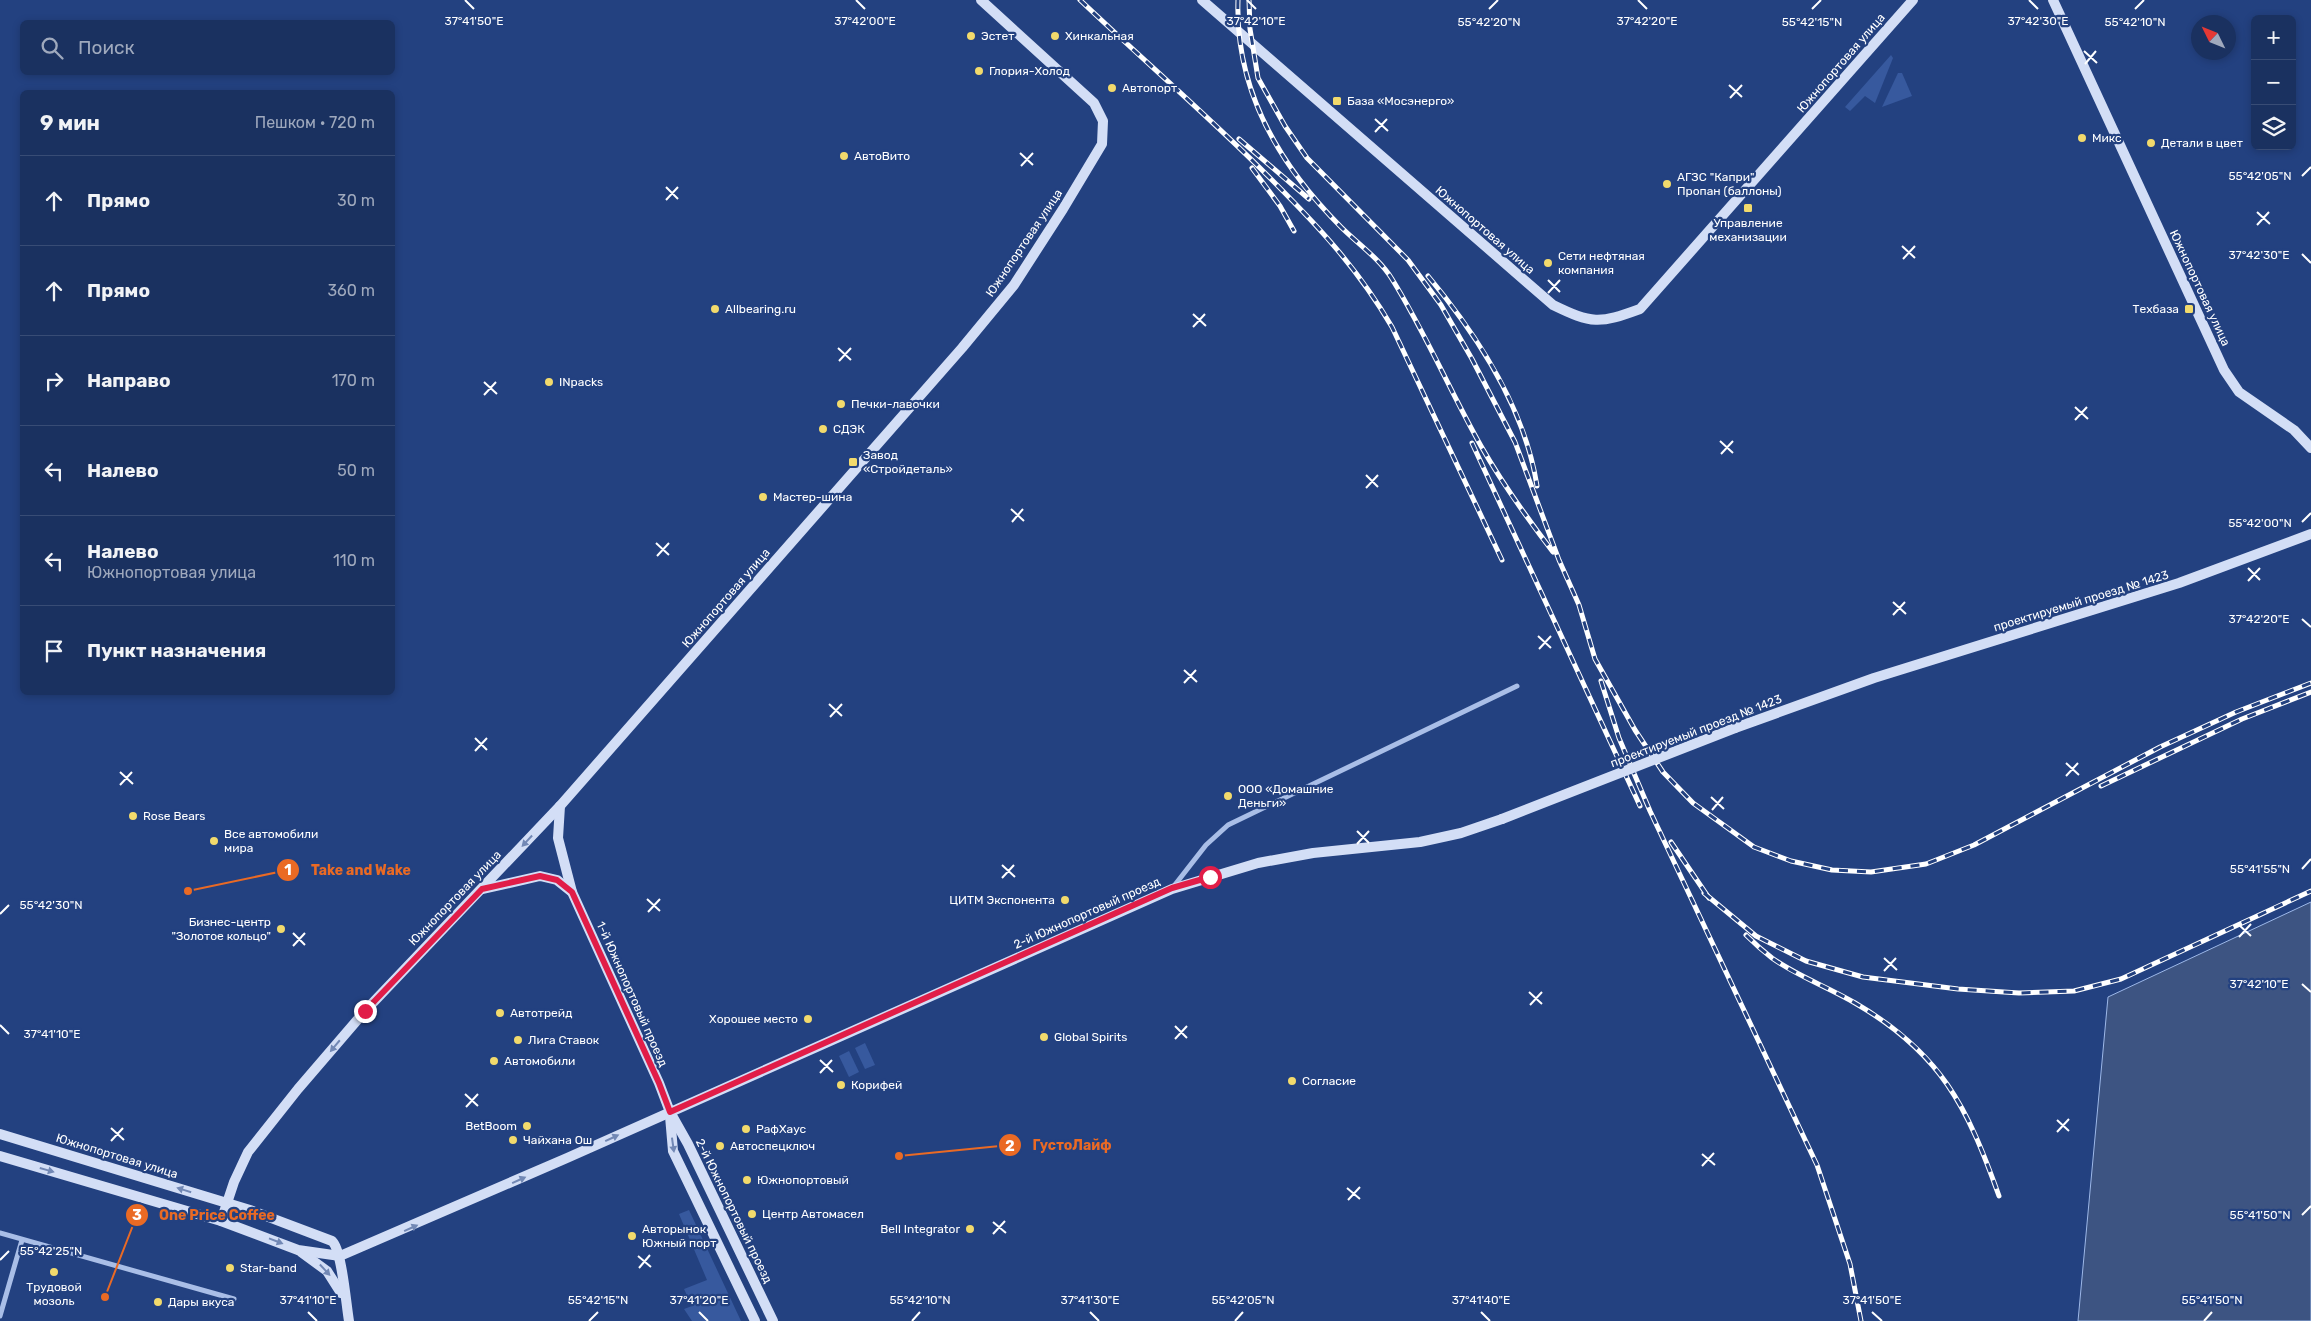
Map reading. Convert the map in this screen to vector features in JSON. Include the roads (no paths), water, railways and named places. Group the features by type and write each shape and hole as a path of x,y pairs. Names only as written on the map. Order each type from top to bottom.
{"main road":[{"name":"Южнопортовая улица","path":"220,1221 226,1202 248,1152 298,1090 365,1011 560,806 969,340 1014,284 1063,209 1102,144 1102,121 1094,103 981,0"},
{"name":"Южнопортовая улица","path":"1202,0 1552,305 1580,318 1608,321 1640,309 1913,0"},
{"name":"Южнопортовая улица","path":"2054,0 2224,370 2239,392 2294,430 2311,448"},
{"name":"проектируемый проезд № 1423","path":"1172,888 1258,863 1313,852 1420,842 1461,833 1502,819 1736,728 1874,678 2170,586 2311,534"},
{"name":"1-й Южнопортовый проезд","path":"560,806 558,838 572,892 659,1083 670,1112"},
{"path":"482,889 540,876 557,880 572,892"},
{"name":"2-й Южнопортовый проезд","path":"773,1321 700,1167 670,1112 1172,888"},
{"path":"0,1156 220,1221 298,1250 340,1256 374,1244 670,1112 673,1151 755,1321"},
{"name":"Южнопортовая улица","path":"0,1134 226,1202 332,1241 336,1245 340,1256"},
{"path":"684,1175 685,1166 688,1164 697,1164 700,1167"},
{"path":"298,1250 327,1272 344,1297"},
{"path":"340,1256 348,1321"}],"street":[{"name":"2-й Южнопортовый проезд","path":"1172,888 1206,845 1228,825 1517,686"},
{"path":"0,1234 234,1299"},
{"path":"0,1316 22,1240"}],"railway":[{"path":"1080,0 1268,176 1320,229 1365,285 1392,327 1502,560"},
{"path":"1238,0 1239,33 1244,65 1253,95 1265,124 1280,152 1319,203 1387,271 1489,460 1553,552"},
{"path":"1249,0 1250,29 1258,78 1285,126 1307,158 1408,260 1441,305 1472,359 1515,442 1559,560 1579,605 1595,659 1635,730 1663,772 1693,803 1754,847 1791,861 1832,870 1871,872 1926,864 1974,845 2160,747 2236,712 2311,683"},
{"path":"1239,139 1309,199"},
{"path":"1252,168 1280,206 1294,231"},
{"path":"1428,276 1464,323 1497,374 1522,429 1531,457 1537,486"},
{"path":"1472,443 1640,806"},
{"path":"1601,681 1619,738 1650,811 1817,1165 1850,1264 1861,1321"},
{"path":"2101,786 2242,719 2311,692"},
{"path":"1671,842 1709,898"},
{"path":"1704,893 1756,936 1806,961 1863,977 1958,989 2019,993 2074,991 2121,979 2311,891"},
{"path":"1746,935 1772,958 1802,976 1845,997 1885,1022 1930,1062 1947,1084 1962,1109 1975,1135 1999,1196"}],"place":[{"name":"Эстет","path":"971,36"},
{"name":"Хинкальная","path":"1055,36"},
{"name":"Глория-Холод","path":"979,71"},
{"name":"Автопорт","path":"1112,88"},
{"name":"База «Мосэнерго»","path":"1337,101"},
{"name":"Микс","path":"2082,138"},
{"name":"Детали в цвет","path":"2151,143"},
{"name":"АвтоВито","path":"844,156"},
{"name":"АГЗС \"Капри\" Пропан (баллоны)","path":"1667,184"},
{"name":"Управление механизации","path":"1748,208"},
{"name":"Сети нефтяная компания","path":"1548,263"},
{"name":"Allbearing.ru","path":"715,309"},
{"name":"Техбаза","path":"2189,309"},
{"name":"INpacks","path":"549,382"},
{"name":"Печки-лавочки","path":"841,404"},
{"name":"СДЭК","path":"823,429"},
{"name":"Завод «Стройдеталь»","path":"853,462"},
{"name":"Мастер-шина","path":"763,497"},
{"name":"ООО «Домашние Деньги»","path":"1228,796"},
{"name":"Rose Bears","path":"133,816"},
{"name":"Все автомобили мира","path":"214,841"},
{"name":"Take and Wake","path":"188,891"},
{"name":"ЦИТМ Экспонента","path":"1065,900"},
{"name":"Бизнес-центр \"Золотое кольцо\"","path":"281,929"},
{"name":"Автотрейд","path":"500,1013"},
{"name":"Хорошее место","path":"808,1019"},
{"name":"Global Spirits","path":"1044,1037"},
{"name":"Лига Ставок","path":"518,1040"},
{"name":"Автомобили","path":"494,1061"},
{"name":"Согласие","path":"1292,1081"},
{"name":"Корифей","path":"841,1085"},
{"name":"BetBoom","path":"527,1126"},
{"name":"РафХаус","path":"746,1129"},
{"name":"Чайхана Ош","path":"513,1140"},
{"name":"Автоспецключ","path":"720,1146"},
{"name":"ГустоЛайф","path":"899,1156"},
{"name":"Южнопортовый","path":"747,1180"},
{"name":"Центр Автомасел","path":"752,1214"},
{"name":"Bell Integrator","path":"970,1229"},
{"name":"Авторынок Южный порт","path":"632,1236"},
{"name":"Star-band","path":"230,1268"},
{"name":"Трудовой мозоль","path":"54,1272"},
{"name":"One Price Coffee","path":"105,1297"},
{"name":"Дары вкуса","path":"158,1302"}]}
